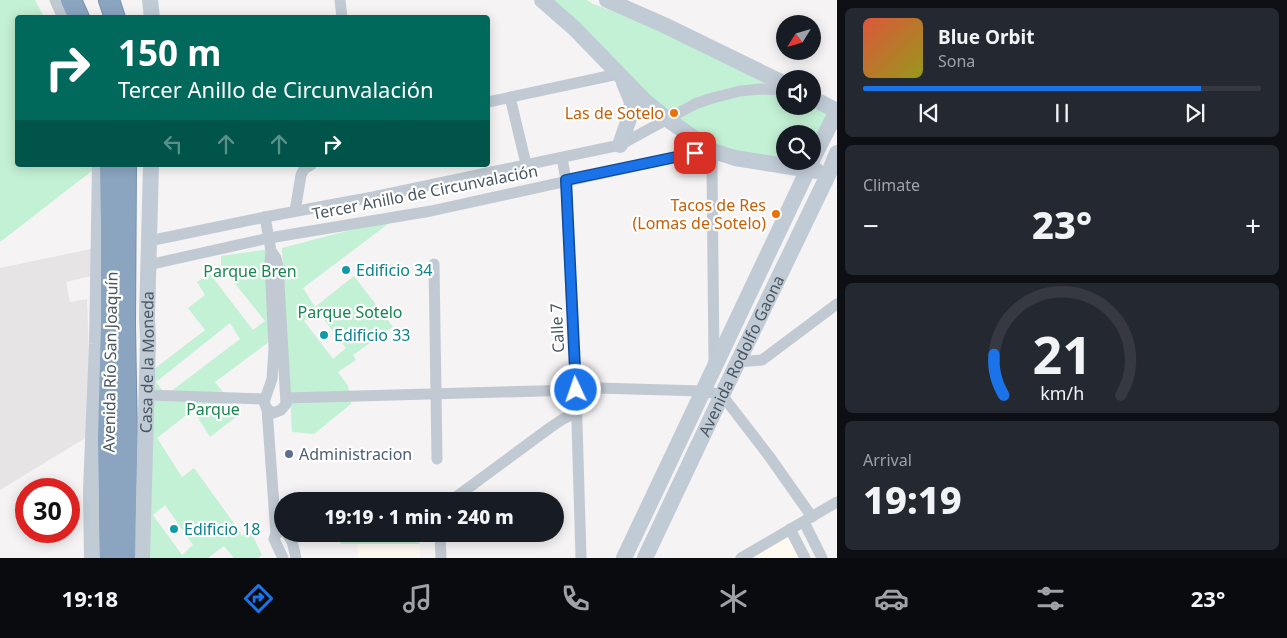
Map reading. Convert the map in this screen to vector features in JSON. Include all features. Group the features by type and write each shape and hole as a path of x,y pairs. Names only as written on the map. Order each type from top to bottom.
{"highway":[{"path":"71,0 77,15"},
{"path":"109,0 114,15"},
{"name":"Avenida Río San Joaquín","path":"109,557 110,167"},
{"name":"Avenida Río San Joaquín","path":"109,557 127,440 125,325 126,167"}],"main road":[{"path":"542,0 574,28 645,101 667,120 710,150 735,158 776,161"},
{"path":"607,0 664,25 776,80"},
{"path":"619,75 632,102 630,116 620,145"},
{"path":"821,103 837,111"},
{"name":"Avenida Rodolfo Gaona","path":"821,144 837,111"},
{"name":"Avenida Rodolfo Gaona","path":"645,558 738,362 833,174 837,153"},
{"path":"100,167 92,490 109,557"},
{"name":"Casa de la Moneda","path":"142,558 147,395 150,167"},
{"path":"821,169 833,174"},
{"name":"Avenida Rodolfo Gaona","path":"624,558 808,170"}],"street":[{"path":"55,0 62,15"},
{"path":"340,0 342,15"},
{"path":"490,102 619,75"},
{"name":"Tercer Anillo de Circunvalación","path":"148,240 265,216 373,197 620,145 695,104 740,91 776,90"},
{"path":"510,97 526,164"},
{"path":"710,150 712,169 715,368"},
{"name":"Tercer Anillo de Circunvalación","path":"148,265 269,238 431,210 710,150"},
{"name":"Calle 7","path":"562,158 566,180 576,390 581,558"},
{"path":"295,211 300,175 308,167"},
{"path":"265,216 270,251 274,349 272,380 266,404 277,492"},
{"path":"147,395 266,404 273,413 281,410 286,404 286,398 278,266 276,258 270,251"},
{"path":"434,264 436,459"},
{"path":"738,362 762,360 837,304"},
{"path":"463,492 551,427 577,412 596,388 703,391 722,395 769,456 808,519 822,558"},
{"path":"286,398 576,390"},
{"path":"742,558 837,502"},
{"path":"790,530 805,558"},
{"path":"275,542 282,558"},
{"path":"292,542 296,558"},
{"path":"440,542 441,558"}],"shaded area":[{"path":"91,249 91,276 66,282 70,302 87,299 92,434 20,478 15,478 15,481 0,490 0,268"},
{"path":"789,536 801,558 754,558"},
{"path":"357,543 420,544 420,558 358,558"}],"green space":[{"path":"0,0 35,0 43,15 15,15 15,167 93,167 93,170 0,242"},
{"path":"550,0 587,0 593,4 645,23 776,87 776,115 821,115 821,109 834,113 821,142 821,125 776,125 776,159 726,151 674,119"},
{"name":"Parque Sotelo","path":"396,218 303,288 315,307 354,276 393,327 353,355 356,360 338,372 348,386 351,404 314,434 292,432 282,248","holes":["315,308 346,348 333,359 304,321 315,312"]},
{"path":"269,249 270,341 215,382 240,414 210,437 193,410 157,438 182,477 194,468 241,533 241,536 251,532 262,555 258,558 233,558 224,546 208,558 145,558 149,373 205,330 188,308 205,295 197,282 210,274 253,330 265,321 221,266 221,256","holes":["230,323 240,339 166,395 156,382","165,505 193,545 182,555 153,515"]},
{"path":"340,542 419,542 420,544 341,544"}],"place":[{"name":"Las de Sotelo","path":"674,113"},
{"name":"Tacos de Res (Lomas de Sotelo)","path":"776,214"},
{"name":"Edificio 34","path":"346,270"},
{"name":"Edificio 33","path":"324,335"},
{"name":"Administracion","path":"289,454"},
{"name":"Edificio 18","path":"174,529"}],"route":[{"path":"576,390 566,180 695,153"}],"park label":[{"name":"Parque Bren","path":"250,271"},
{"name":"Parque","path":"213,409"}]}
